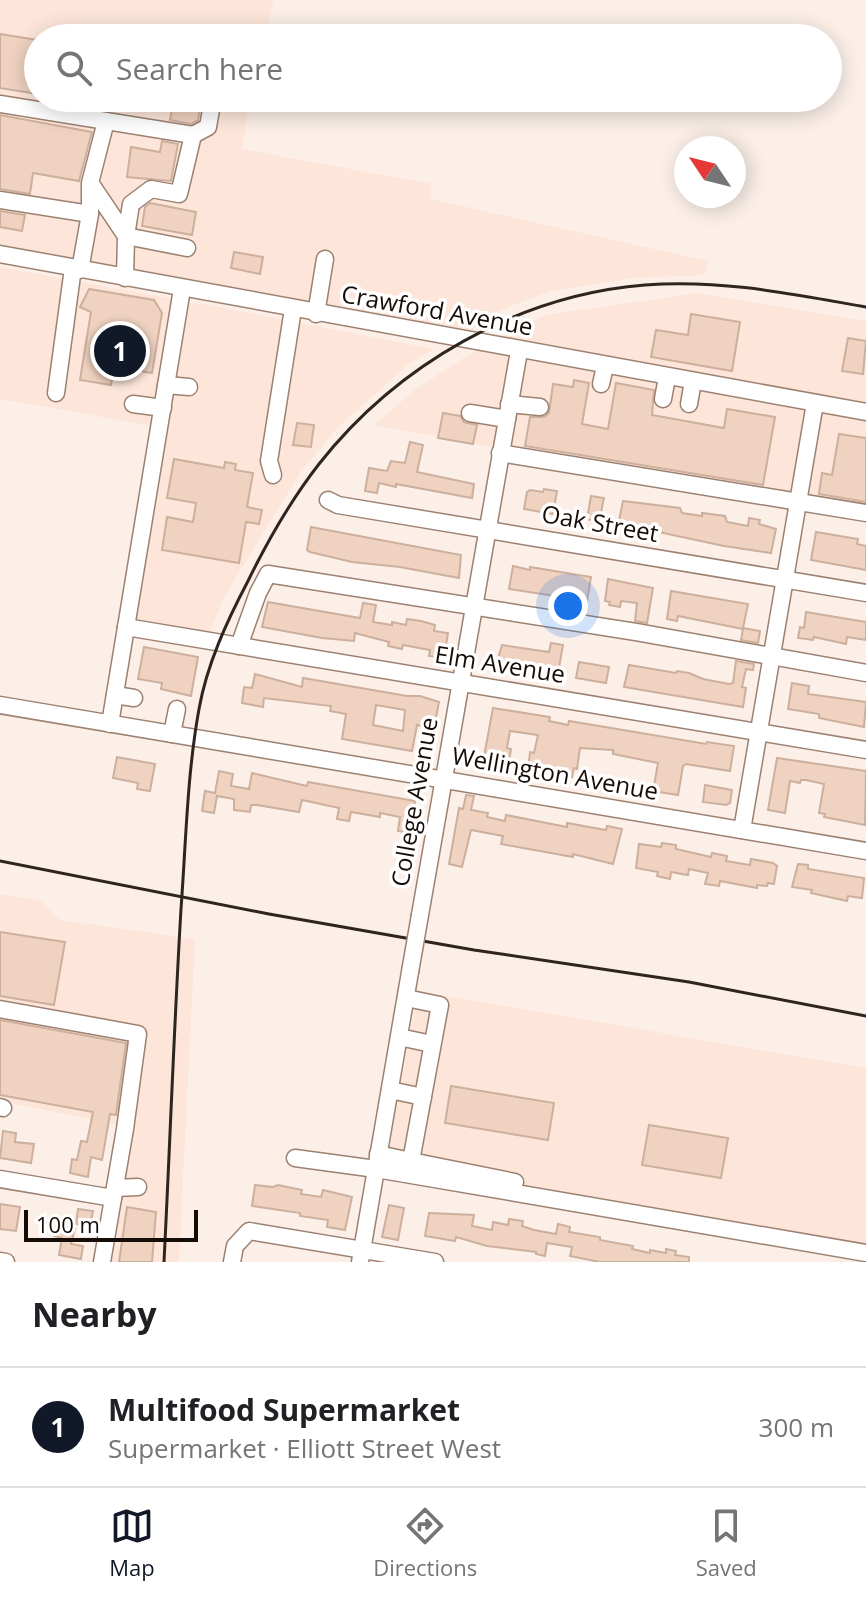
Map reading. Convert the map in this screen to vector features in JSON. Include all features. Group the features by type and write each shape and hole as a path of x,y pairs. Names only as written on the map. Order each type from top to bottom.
{"street":[{"path":"0,104 24,108"},
{"path":"50,112 193,135 208,127 211,112"},
{"path":"56,393 76,269 90,214 90,183 106,121"},
{"path":"125,278 131,204 151,189 179,194 193,135"},
{"path":"90,183 126,236 187,248"},
{"path":"0,200 90,214"},
{"name":"Crawford Avenue","path":"0,254 519,351 550,364 605,366 866,412"},
{"path":"316,314 325,259"},
{"path":"110,724 182,289"},
{"path":"273,475 269,461 293,309"},
{"name":"College Avenue","path":"361,1256 519,351"},
{"path":"601,384 605,366"},
{"path":"663,399 667,377"},
{"path":"689,404 693,381"},
{"path":"166,385 189,387"},
{"path":"742,830 798,502 793,482 800,438 815,403"},
{"path":"133,404 163,408"},
{"path":"470,413 540,407"},
{"path":"500,453 866,513"},
{"name":"Oak Street","path":"328,500 338,505 866,593"},
{"path":"239,646 268,574 866,673"},
{"name":"Elm Avenue","path":"126,627 866,750"},
{"path":"115,695 134,698"},
{"name":"Wellington Avenue","path":"0,705 866,851"},
{"path":"172,734 177,709"},
{"path":"406,998 440,1005 411,1161"},
{"path":"0,1009 138,1034 102,1262"},
{"path":"399,1037 432,1044"},
{"path":"390,1090 423,1097"},
{"path":"295,1158 411,1161 517,1182"},
{"path":"377,1162 866,1253"},
{"path":"0,1179 114,1193 138,1187"},
{"path":"232,1262 235,1246 249,1231 361,1256 435,1262"},
{"path":"0,1261 6,1262"}],"shaded area":[{"path":"0,0 274,0 268,24 24,24 24,112 248,112 242,149 432,184 430,199 708,261 704,275 635,278 551,291 490,314 472,330 0,245"},
{"path":"0,267 174,299 153,426 0,399"},
{"path":"699,293 866,321 866,514 509,454 492,447 374,425 416,389 465,357 545,315"},
{"path":"198,303 434,349 409,364 336,429 300,473 224,597 209,634 128,621 186,304"},
{"path":"0,894 40,900 60,920 195,939 179,1262 109,1262 133,1128 0,1101"},
{"path":"418,991 866,1068 866,1247 386,1167"}],"building":[{"path":"0,34 24,38 24,92 0,88"},
{"path":"171,112 199,112 198,120 191,124 170,120"},
{"path":"0,115 92,132 79,181 33,173 30,194 0,189"},
{"path":"162,141 178,144 171,181 127,177 131,147 160,152"},
{"path":"150,203 196,212 192,235 142,226 145,207"},
{"path":"0,211 25,215 22,231 0,227"},
{"path":"234,252 263,257 260,274 231,268"},
{"path":"89,289 154,300 162,313 152,373 123,368 121,380 112,379 111,385 80,380 91,312 80,307"},
{"path":"691,314 740,322 732,371 651,357 656,330 688,335"},
{"path":"848,338 866,341 863,374 842,371"},
{"path":"574,380 589,383 582,424 608,429 616,383 654,390 652,415 724,428 727,409 775,417 763,485 525,446 530,417 544,417 549,413 553,384 573,387"},
{"path":"443,413 460,416 464,422 477,425 473,444 438,438"},
{"path":"297,423 314,425 311,447 293,445"},
{"path":"839,434 866,438 866,502 819,494 822,473 832,475"},
{"path":"410,442 423,445 417,472 474,484 472,498 396,484 396,487 379,483 377,493 365,491 369,468 387,471 391,461 405,463"},
{"path":"174,459 224,468 225,462 236,464 235,470 253,473 247,507 262,510 259,524 246,522 239,563 162,550 167,517 193,522 196,503 167,498"},
{"path":"544,489 557,491 553,514 524,509 527,492 543,492"},
{"path":"591,496 604,498 599,522 587,519"},
{"path":"623,501 680,508 682,513 702,516 702,513 725,516 727,522 748,526 749,518 760,520 759,524 776,529 771,553 724,546 649,528 618,525"},
{"path":"311,527 461,555 459,578 352,562 310,552 307,550"},
{"path":"816,532 858,539 857,544 866,546 866,570 811,560"},
{"path":"513,566 591,577 587,601 509,589"},
{"path":"608,579 653,588 647,623 635,621 637,603 621,601 620,607 605,601"},
{"path":"671,591 748,604 743,628 760,631 758,643 741,640 743,629 678,616 677,621 667,619"},
{"path":"268,602 360,618 363,603 376,605 373,622 406,625 407,619 421,621 435,625 434,631 448,633 444,658 429,656 430,650 403,645 402,649 388,646 389,642 355,633 354,641 262,627"},
{"path":"806,612 866,622 866,640 847,637 846,644 814,637 813,640 798,638 800,627 804,628"},
{"path":"551,643 563,645 558,673 512,668 497,662 502,645 549,652"},
{"path":"144,647 198,657 191,696 161,689 162,683 138,679"},
{"path":"736,661 754,664 753,670 746,669 742,687 746,688 743,707 624,687 629,665 689,673 729,684 733,683"},
{"path":"579,662 609,667 606,683 576,678"},
{"path":"255,674 302,687 303,678 420,696 439,702 432,728 417,725 412,751 342,739 346,714 330,711 331,706 264,698 263,707 242,703 244,687 252,688","holes":["376,705 405,710 403,731 373,725"]},
{"path":"792,683 809,686 808,694 866,702 864,727 788,709"},
{"path":"493,708 550,717 549,721 568,725 569,721 734,746 730,771 686,764 683,766 678,795 653,791 658,763 613,754 613,750 580,748 577,769 574,768 572,777 528,770 530,752 534,753 538,735 510,731 508,766 483,762"},
{"path":"117,757 155,764 150,791 137,789 138,783 113,778"},
{"path":"777,758 866,771 865,825 824,817 825,814 819,813 824,784 806,780 800,783 790,781 785,813 768,810"},
{"path":"219,771 233,774 231,786 249,789 252,773 307,786 308,782 415,801 410,833 398,831 400,817 351,812 349,821 337,819 339,808 302,800 299,812 251,805 250,812 234,810 234,799 217,796 214,813 202,811 205,791 215,793"},
{"path":"705,785 732,790 730,803 703,802"},
{"path":"466,795 474,796 471,810 505,821 506,815 567,827 567,823 606,830 607,826 622,829 613,864 573,854 573,857 501,844 503,836 471,830 462,867 449,864 459,808 463,809"},
{"path":"662,843 711,857 712,853 727,856 726,861 750,865 751,859 773,863 777,866 774,884 757,885 757,888 720,881 719,886 705,884 708,873 689,869 688,875 671,872 670,879 657,876 658,872 636,868 639,844 661,847"},
{"path":"798,864 808,865 808,869 864,878 862,898 848,896 847,901 792,887"},
{"path":"0,932 65,942 54,1005 0,996"},
{"path":"0,1020 126,1043 116,1115 110,1114 102,1160 91,1157 88,1177 70,1173 72,1159 77,1160 81,1141 87,1142 93,1112 0,1095"},
{"path":"451,1086 554,1103 548,1140 445,1123"},
{"path":"649,1125 728,1138 721,1178 642,1165"},
{"path":"3,1131 16,1133 15,1142 34,1144 31,1163 0,1158"},
{"path":"255,1185 278,1185 302,1190 301,1194 321,1197 323,1190 352,1197 345,1230 327,1227 328,1220 252,1206"},
{"path":"0,1204 20,1207 16,1231 0,1229"},
{"path":"389,1205 404,1208 398,1240 382,1237"},
{"path":"127,1207 156,1212 152,1262 119,1262"},
{"path":"78,1209 93,1211 90,1226 76,1224"},
{"path":"429,1213 474,1215 472,1226 492,1230 493,1222 508,1225 509,1219 523,1221 522,1226 534,1230 556,1234 558,1224 570,1227 569,1232 600,1237 600,1240 633,1246 632,1249 650,1253 650,1250 676,1251 675,1255 689,1257 689,1262 600,1262 570,1256 572,1247 547,1243 545,1256 456,1237 455,1241 425,1236"},
{"path":"56,1225 75,1228 71,1244 83,1246 81,1259 59,1255 62,1238 54,1236"}],"railway":[{"path":"164,1262 186,834 199,709 212,659 233,612 272,535 319,464 350,428 423,366 464,341 551,303 645,285 701,284 756,289 866,307"},
{"path":"0,861 269,914 474,950 689,982 866,1016"}],"place":[{"name":"Multifood Supermarket","path":"120,351"}]}
